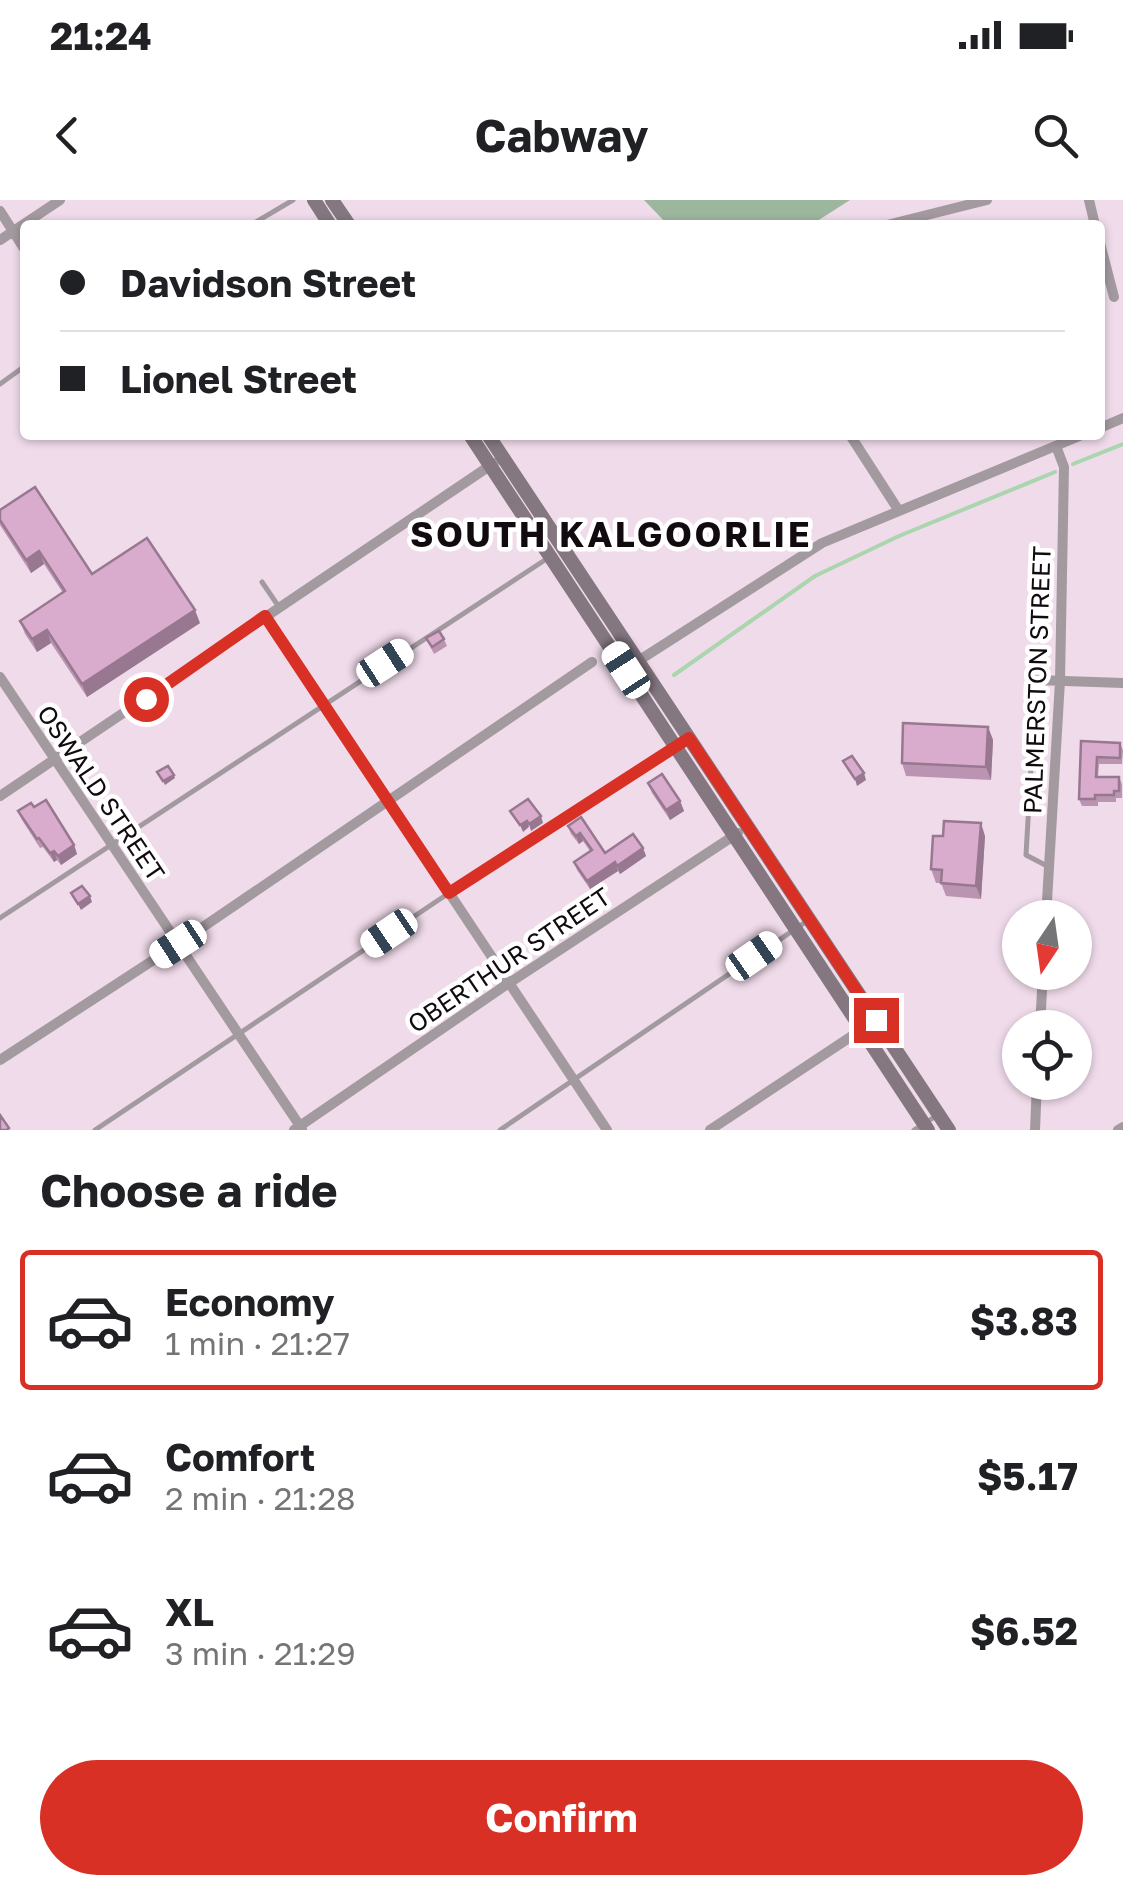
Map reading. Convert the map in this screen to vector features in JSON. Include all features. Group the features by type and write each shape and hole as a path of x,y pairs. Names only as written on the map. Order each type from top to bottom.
{"street":[{"path":"30,220 60,200"},
{"path":"907,220 987,200"},
{"path":"0,211 20,242"},
{"path":"939,212 941,220"},
{"path":"0,240 20,226"},
{"path":"1105,262 1114,297"},
{"path":"475,440 496,461 683,742 748,826 949,1130"},
{"path":"490,440 496,461 550,556 632,666"},
{"path":"853,440 899,511"},
{"path":"632,666 822,543 1070,440"},
{"name":"PALMERSTON STREET","path":"1047,900 1060,681 1064,468 1056,446"},
{"path":"0,796 496,461"},
{"path":"265,616 607,1130"},
{"path":"0,1060 178,944 592,662"},
{"name":"OSWALD STREET","path":"0,678 299,1129"},
{"path":"1036,680 1123,683"},
{"path":"683,742 734,836 862,1029 922,1128"},
{"name":"OBERTHUR STREET","path":"299,1129 509,983 748,826"},
{"path":"710,1130 876,1020"},
{"path":"1034,1130 1036,1100"}],"lane":[{"path":"259,220 293,200"},
{"path":"0,918 550,556"},
{"path":"262,582 279,607"},
{"path":"1036,680 1026,855 1048,867"},
{"path":"95,1130 683,742"},
{"path":"500,1130 809,919"},
{"path":"922,1128 938,1114"}],"green space":[{"path":"644,200 850,200 819,220 663,220"}],"building":[{"path":"35,487 92,574 147,538 195,610 82,684 47,630 32,639 20,621 65,591 39,551 26,560 0,520 0,510"},
{"path":"439,631 444,639 432,647 426,638"},
{"path":"903,723 988,727 986,767 902,763"},
{"path":"1081,741 1120,743 1120,758 1097,757 1096,777 1119,777 1119,791 1114,791 1114,795 1079,799"},
{"path":"852,756 864,773 855,779 843,761"},
{"path":"168,766 174,775 163,781 157,772"},
{"path":"662,774 680,801 666,810 648,783"},
{"path":"528,799 541,816 520,825 510,811"},
{"path":"46,800 74,845 58,856 37,839 18,811"},
{"path":"581,817 605,853 633,834 643,848 587,881 574,862 592,850 580,833 576,836 568,826"},
{"path":"944,821 981,823 976,886 941,883 942,870 931,869 933,836 943,836"},
{"path":"82,886 90,896 78,904 71,893"},
{"path":"0,1115 9,1128 7,1130 0,1130"}],"waterway":[{"path":"1073,464 1123,444"},
{"path":"674,675 815,576 899,536 1055,472"}],"district":[{"name":"SOUTH KALGOORLIE","path":"611,535"}],"route":[{"path":"146,699 265,616 449,893 689,738 876,1020"}]}
